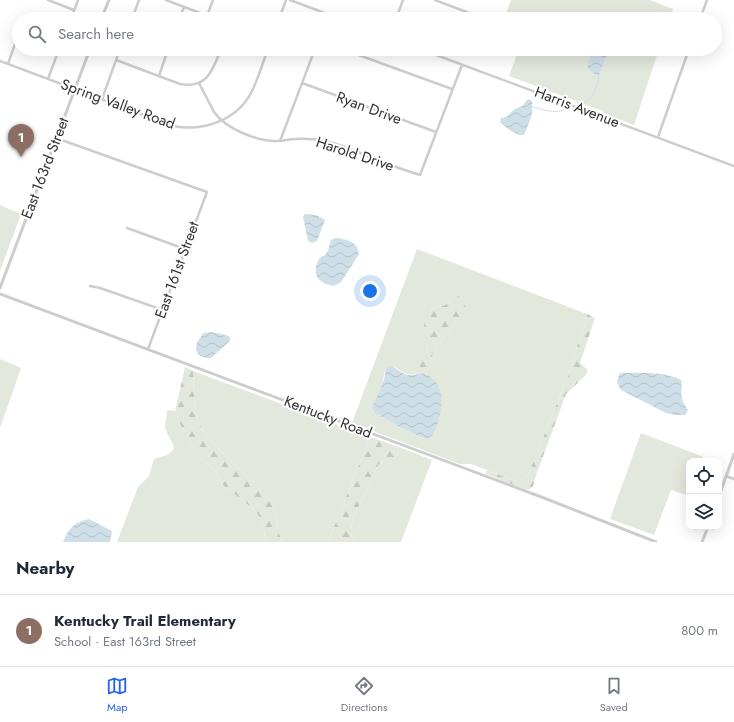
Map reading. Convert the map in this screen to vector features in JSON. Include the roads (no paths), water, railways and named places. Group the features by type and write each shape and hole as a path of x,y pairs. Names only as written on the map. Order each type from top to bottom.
{"street":[{"path":"48,0 74,10 78,0"},
{"path":"105,12 109,0"},
{"path":"135,12 139,0"},
{"path":"166,0 197,12"},
{"path":"208,12 213,0"},
{"path":"282,12 286,0"},
{"path":"290,0 322,12"},
{"path":"399,12 403,0"},
{"path":"434,0 466,12"},
{"path":"703,12 707,0"},
{"path":"182,12 184,7"},
{"path":"8,64 12,52"},
{"path":"48,79 56,56"},
{"name":"East 163rd Street","path":"0,288 87,56"},
{"path":"102,99 117,56"},
{"path":"159,76 166,56"},
{"path":"116,60 184,85 194,84 205,79 211,72 218,56"},
{"name":"Spring Valley Road","path":"0,61 173,126 196,128 222,121 240,108 253,90 265,56"},
{"path":"280,141 312,56"},
{"path":"362,56 452,89"},
{"name":"Harris Avenue","path":"440,56 734,166"},
{"path":"658,137 687,56"},
{"path":"436,132 462,64"},
{"path":"199,82 214,112 222,121"},
{"name":"Ryan Drive","path":"302,83 436,132"},
{"name":"Harold Drive","path":"222,121 249,135 267,140 280,141 301,138 334,143 420,175 436,132"},
{"name":"East 161st Street","path":"56,138 207,192 148,349"},
{"path":"128,228 185,250"},
{"path":"90,286 100,288 163,310"},
{"name":"Kentucky Road","path":"0,294 656,542"},
{"path":"720,494 734,454"},
{"path":"726,476 734,479"},
{"path":"702,542 707,530"}],"water":[{"path":"590,56 606,56 599,75 592,72 587,66"},
{"path":"528,99 532,101 531,118 524,135 517,134 500,122 501,118 506,117 515,109 522,106"},
{"path":"305,214 316,215 325,220 317,241 312,243 308,241 303,217"},
{"path":"336,238 352,242 358,248 359,252 358,256 341,282 333,286 318,278 316,275 316,267 319,259 327,252 331,240"},
{"path":"211,332 226,335 230,337 230,341 211,358 205,358 198,354 196,351 196,345 204,333"},
{"path":"391,366 408,375 426,374 435,381 439,387 441,398 439,418 435,431 428,440 401,428 375,413 372,409 374,401 382,387 386,369"},
{"path":"620,373 659,374 681,380 682,400 688,410 686,414 675,415 666,413 621,390 617,383"},
{"path":"89,519 112,531 110,542 63,542 73,526 79,522"}],"waterway":[{"path":"577,103 586,102 590,99 594,93 599,75"},
{"path":"533,107 556,112 563,110 568,105"}],"place":[{"name":"Kentucky Trail Elementary","path":"21,157"}]}
